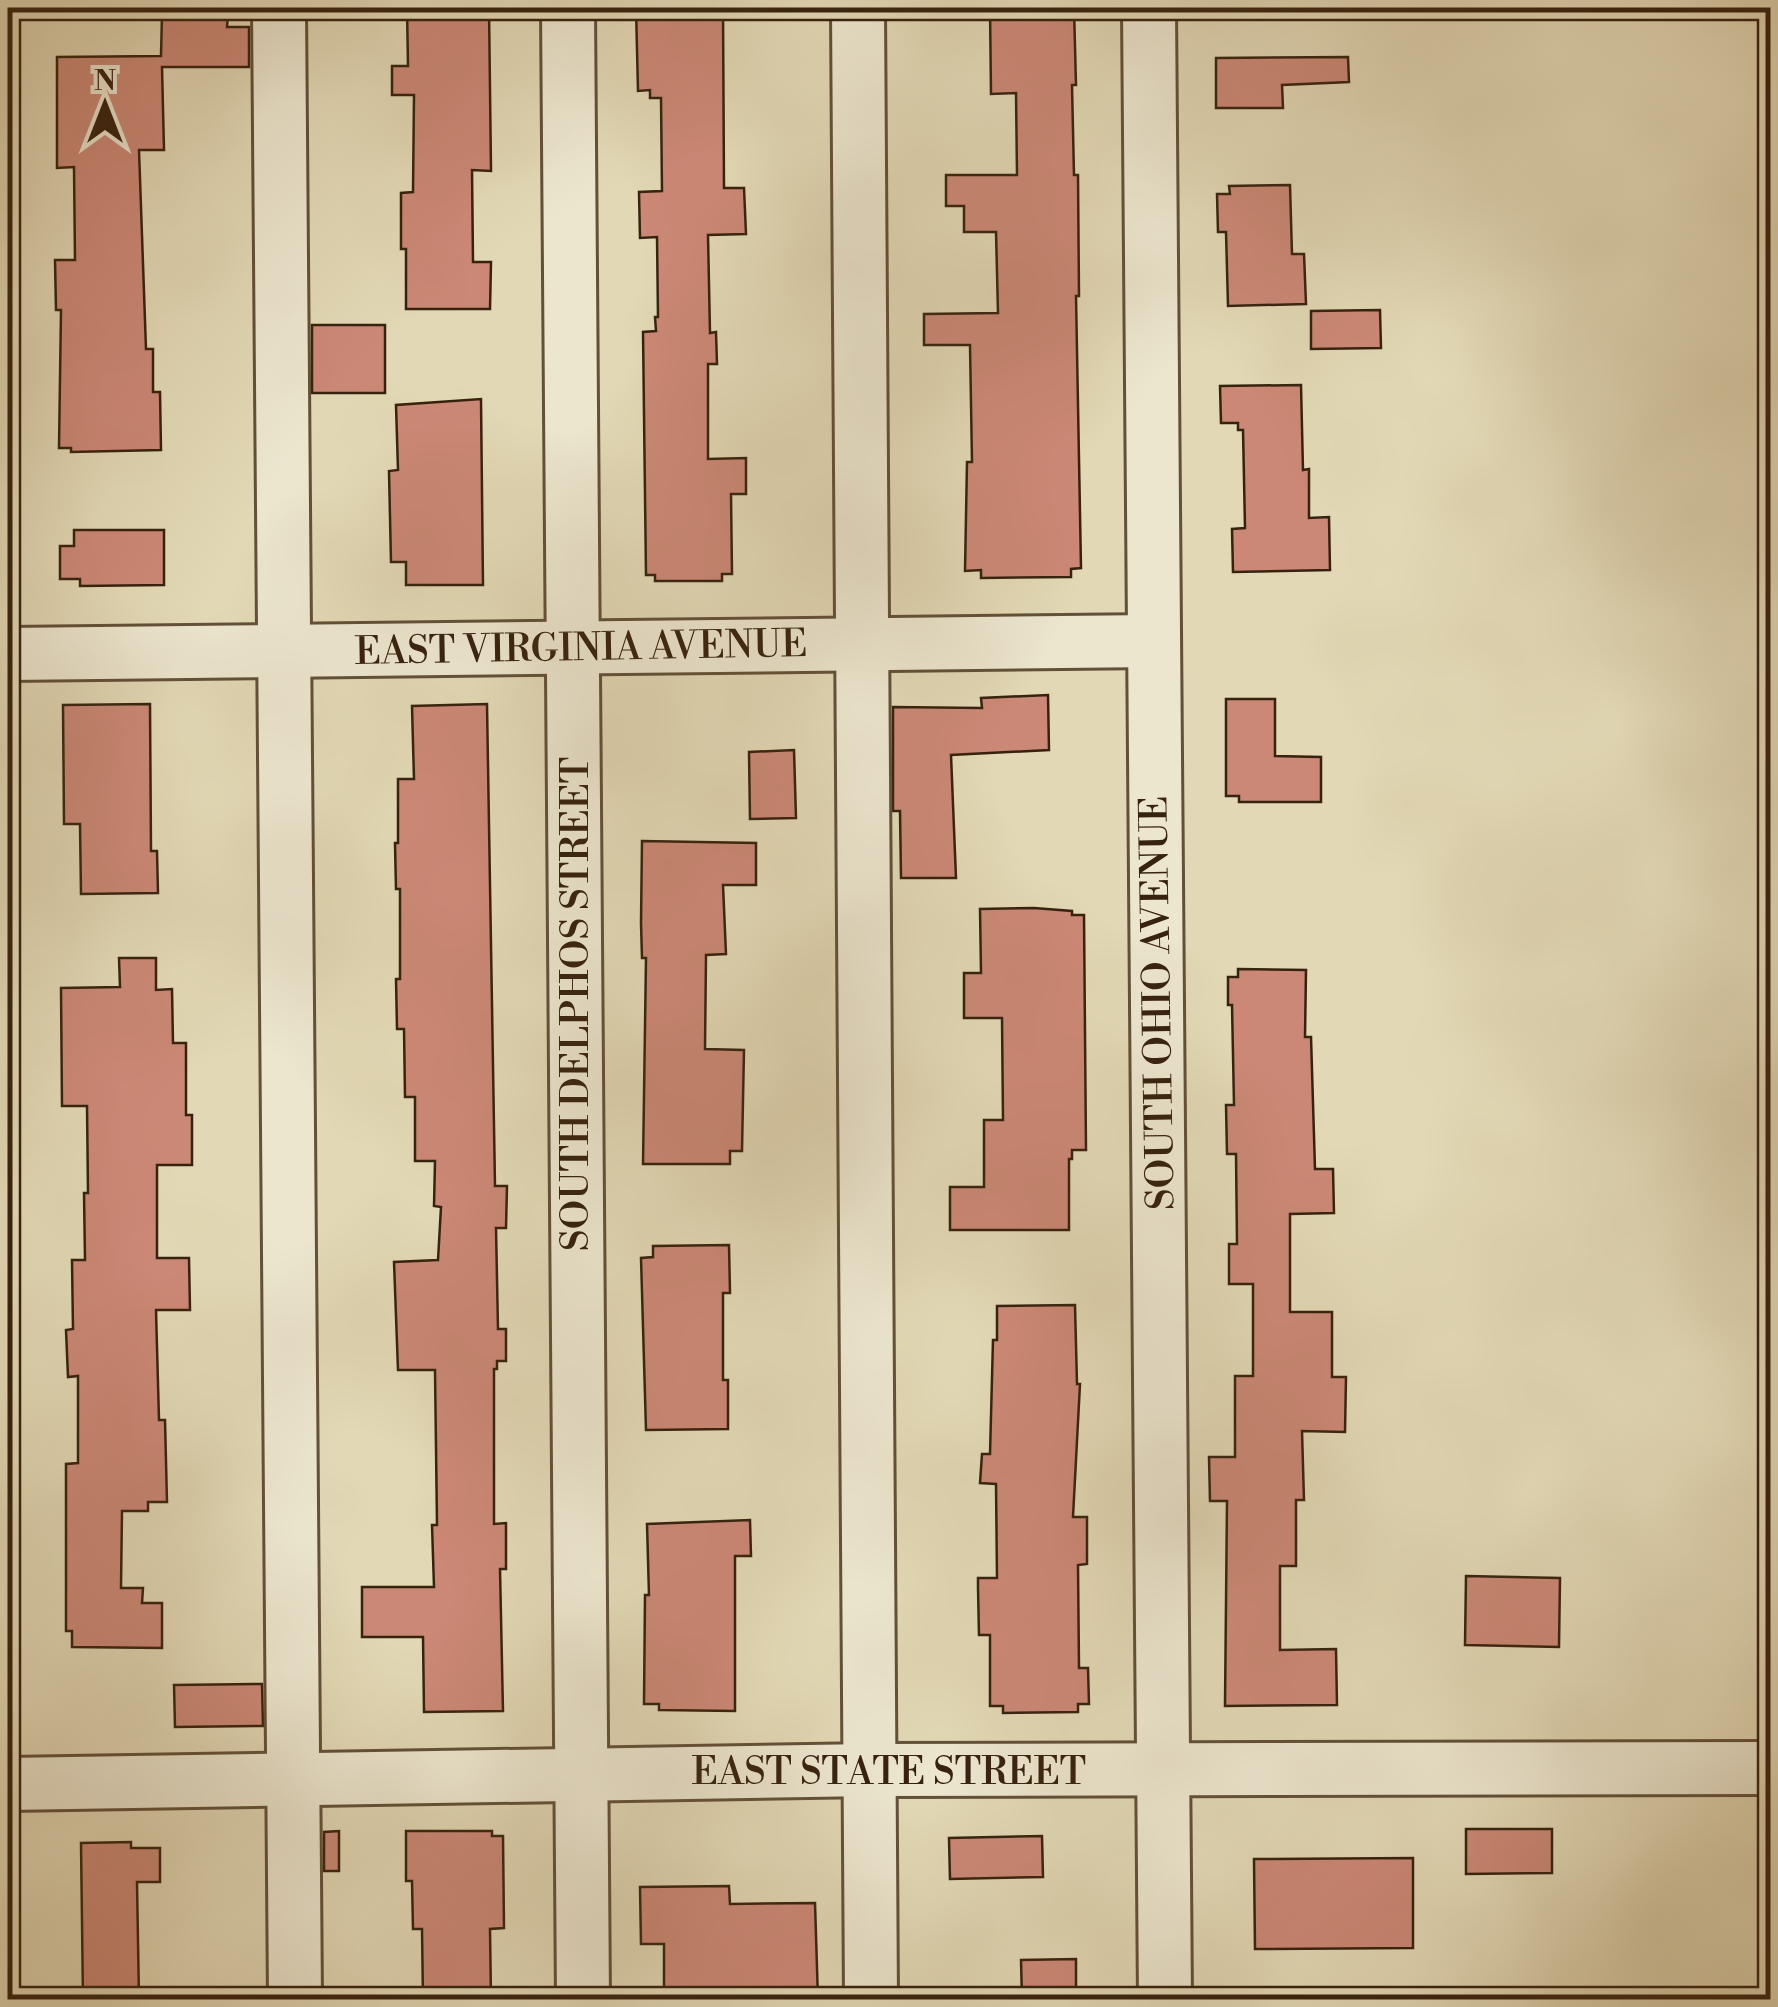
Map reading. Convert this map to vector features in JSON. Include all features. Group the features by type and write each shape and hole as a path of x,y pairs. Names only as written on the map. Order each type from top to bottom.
{"street":[{"path":"279,8 295,2000"},
{"name":"SOUTH DELPHOS STREET","path":"568,8 583,2000"},
{"path":"858,8 872,2000"},
{"name":"SOUTH OHIO AVENUE","path":"1148,8 1166,2000"},
{"name":"EAST VIRGINIA AVENUE","path":"8,654 1154,642"},
{"name":"EAST STATE STREET","path":"8,1784 870,1770 1770,1768"}],"building":[{"path":"407,8 489,8 491,171 472,170 473,262 491,262 490,309 406,309 401,193 413,192 414,95 392,95 392,66 408,66"},
{"path":"636,8 723,8 724,188 744,188 746,234 708,235 710,333 716,332 717,364 708,364 708,459 746,458 746,494 731,494 732,574 722,574 722,581 655,581 655,575 646,575 643,332 656,331 657,237 640,238 639,192 662,191 661,98 650,98 650,90 638,91"},
{"path":"990,8 1074,8 1081,568 1071,569 1071,577 981,578 981,570 965,571 967,462 972,462 970,345 924,345 924,314 998,313 996,232 964,232 964,206 946,206 946,175 1017,175 1016,93 991,94"},
{"path":"162,14 228,15 227,27 249,27 249,67 162,67 164,150 139,150 146,349 153,349 153,392 160,392 161,450 71,452 71,448 59,448 61,310 56,310 55,260 75,260 74,167 57,168 57,57 161,56"},
{"path":"1348,57 1349,82 1282,85 1283,108 1216,108 1216,58"},
{"path":"1290,185 1292,254 1304,254 1306,304 1228,306 1226,232 1218,232 1217,194 1230,194 1229,186"},
{"path":"1380,310 1381,348 1311,349 1311,311"},
{"path":"312,325 385,325 385,393 312,393"},
{"path":"1301,385 1303,470 1309,469 1309,518 1329,517 1330,570 1233,572 1232,529 1245,528 1243,430 1238,430 1238,423 1221,423 1220,386"},
{"path":"481,399 483,585 406,585 406,562 391,562 389,471 398,470 396,405"},
{"path":"74,530 164,530 164,585 80,586 80,579 60,579 60,546 74,546"},
{"path":"1048,695 1049,750 951,755 956,878 901,878 900,811 893,811 893,707 982,708 981,698"},
{"path":"1226,699 1275,699 1275,756 1321,757 1321,802 1239,802 1239,796 1226,796"},
{"path":"150,704 151,851 157,851 158,893 81,894 80,824 64,824 63,705"},
{"path":"487,704 495,1186 507,1186 506,1228 496,1228 498,1329 506,1329 506,1361 497,1361 494,1369 494,1524 506,1523 506,1569 500,1569 503,1711 424,1712 423,1637 362,1637 362,1587 434,1587 432,1525 437,1525 435,1370 398,1370 394,1262 438,1260 441,1207 434,1206 435,1161 415,1161 415,1097 405,1097 404,1029 397,1029 398,779 414,779 412,706"},
{"path":"794,750 796,818 750,819 749,752"},
{"path":"642,841 756,843 756,885 723,885 726,954 706,955 705,1049 744,1050 742,1151 730,1151 730,1164 643,1164 646,958 642,958"},
{"path":"1034,908 1084,915 1086,1150 1072,1150 1069,1159 1069,1230 950,1230 950,1187 984,1187 984,1120 1003,1120 1002,1018 964,1018 964,973 981,973 980,909"},
{"path":"119,958 156,958 156,990 172,989 173,1043 186,1043 186,1115 192,1115 192,1165 157,1165 157,1258 189,1258 190,1310 156,1310 159,1420 165,1420 167,1502 148,1502 148,1511 122,1511 121,1588 143,1588 142,1603 162,1603 162,1648 72,1647 72,1631 66,1631 66,1464 78,1463 78,1376 68,1377 66,1330 73,1329 72,1260 85,1260 84,1193 88,1193 87,1106 62,1106 61,988 120,987"},
{"path":"1238,969 1306,970 1305,1037 1311,1037 1315,1169 1333,1169 1334,1213 1290,1214 1290,1312 1332,1312 1332,1377 1346,1377 1345,1432 1302,1431 1304,1500 1296,1500 1296,1566 1280,1566 1280,1650 1336,1649 1337,1705 1225,1706 1227,1501 1210,1501 1209,1457 1235,1457 1235,1376 1253,1376 1253,1284 1229,1284 1229,1244 1237,1244 1236,1154 1227,1154 1226,1105 1234,1105 1228,977 1238,977"},
{"path":"729,1245 730,1293 723,1293 723,1380 728,1380 728,1429 646,1430 641,1258 653,1257 653,1246"},
{"path":"1075,1305 1080,1384 1073,1517 1087,1517 1087,1564 1078,1565 1079,1668 1088,1668 1089,1704 1078,1704 1078,1712 1003,1713 1003,1706 990,1706 990,1635 979,1635 978,1588 978,1578 997,1578 996,1484 980,1483 982,1454 990,1454 997,1306"},
{"path":"750,1520 751,1556 735,1556 735,1711 659,1710 659,1704 644,1704 645,1595 649,1595 647,1524"},
{"path":"1466,1576 1560,1578 1559,1647 1465,1645"},
{"path":"262,1684 263,1726 175,1727 174,1685"},
{"path":"1466,1829 1552,1829 1552,1873 1466,1874"},
{"path":"339,1831 339,1871 324,1871 324,1832"},
{"path":"406,1831 492,1831 492,1836 503,1836 504,1928 490,1929 491,2000 423,2000 422,1929 413,1929 412,1881 406,1881"},
{"path":"1042,1836 1043,1877 950,1879 949,1838"},
{"path":"131,1842 131,1848 160,1848 160,1882 137,1882 139,2000 83,2000 81,1843"},
{"path":"1413,1858 1413,1948 1255,1949 1254,1859"},
{"path":"729,1886 730,1904 815,1903 818,2000 664,2000 664,1944 641,1944 640,1887"},
{"path":"1076,1959 1076,2000 1022,2000 1021,1960"}]}
